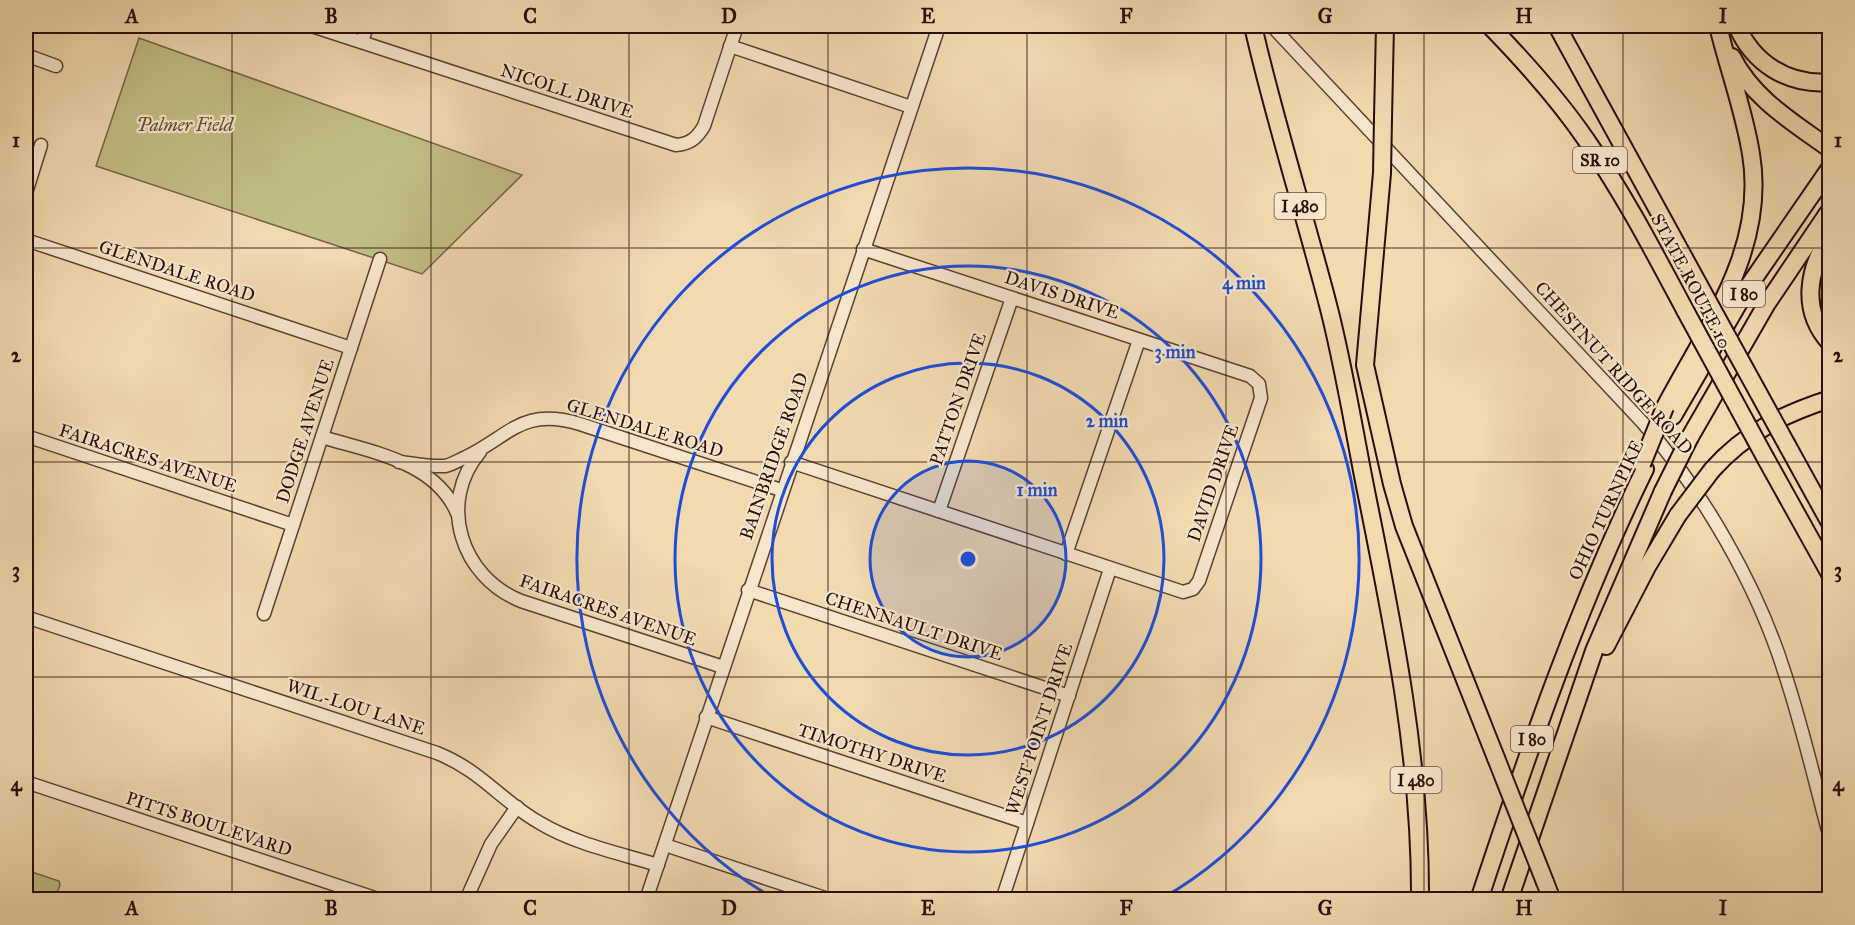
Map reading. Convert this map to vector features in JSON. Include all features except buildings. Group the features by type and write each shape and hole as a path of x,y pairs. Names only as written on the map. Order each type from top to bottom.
{"highway":[{"path":"1385,26 1382,173 1367,317 1365,365 1404,526 1552,900"},
{"name":"STATE ROUTE 10","path":"1490,26 1546,88 1593,150 1632,213 1830,574"},
{"name":"STATE ROUTE 10","path":"1557,26 1830,523"},
{"path":"1719,26 1735,63 1755,91 1830,149"},
{"path":"1669,412 1732,284 1751,225 1754,190 1752,156 1719,26"},
{"path":"1729,26 1741,61 1756,83 1779,104 1830,142"},
{"path":"1737,26 1751,51 1772,68 1802,80 1830,82"},
{"name":"I 480","path":"1254,30 1273,109 1328,303 1379,554 1413,751 1419,829 1420,900"},
{"name":"OHIO TURNPIKE","path":"1479,900 1549,692 1669,412 1748,286 1826,172"},
{"name":"I 80","path":"1509,900 1574,705 1627,570 1663,490 1690,437 1751,330 1830,210"},
{"path":"1830,235 1814,264 1809,291 1814,318 1830,343"},
{"path":"1574,705 1584,691 1635,590 1678,515 1712,470 1735,446 1761,427 1790,412 1830,399"}],"street":[{"name":"NICOLL DRIVE","path":"312,26 676,145 690,142 704,126 737,26"},
{"path":"362,42 367,26"},
{"name":"BAINBRIDGE ROAD","path":"646,900 781,490 939,26"},
{"name":"CHESTNUT RIDGE ROAD","path":"1272,26 1643,423 1688,478 1751,591 1784,670 1830,838"},
{"path":"730,46 911,107"},
{"path":"26,55 56,66"},
{"path":"26,194 42,145"},
{"name":"GLENDALE ROAD","path":"26,240 351,348"},
{"name":"DAVIS DRIVE","path":"863,249 1250,376"},
{"name":"DODGE AVENUE","path":"264,614 380,260"},
{"name":"PATTON DRIVE","path":"939,511 1012,298"},
{"path":"1066,554 1138,339"},
{"name":"DAVID DRIVE","path":"1110,569 1178,591 1189,591 1199,581 1257,409 1261,388 1250,376"},
{"name":"GLENDALE ROAD","path":"399,462 446,466 482,449 516,425 540,420 564,420 781,490"},
{"name":"FAIRACRES AVENUE","path":"26,436 293,525"},
{"name":"FAIRACRES AVENUE","path":"322,436 399,462 431,476 453,503 458,515"},
{"name":"FAIRACRES AVENUE","path":"482,449 462,483 458,515 461,539 471,561 487,580 506,594 723,667"},
{"path":"791,462 1110,569"},
{"name":"WEST POINT DRIVE","path":"1002,900 1110,569"},
{"name":"CHENNAULT DRIVE","path":"748,590 1069,696"},
{"name":"WIL-LOU LANE","path":"26,617 437,753 478,774 538,822 562,834 658,865"},
{"name":"TIMOTHY DRIVE","path":"706,717 1027,823"},
{"name":"PITTS BOULEVARD","path":"26,782 381,900"},
{"path":"466,900 491,844 517,807"},
{"path":"664,845 831,900"}],"green space":[{"name":"Palmer Field","path":"139,38 522,175 422,274 96,166"},
{"path":"26,870 59,881 60,885 55,899 26,899"}]}
